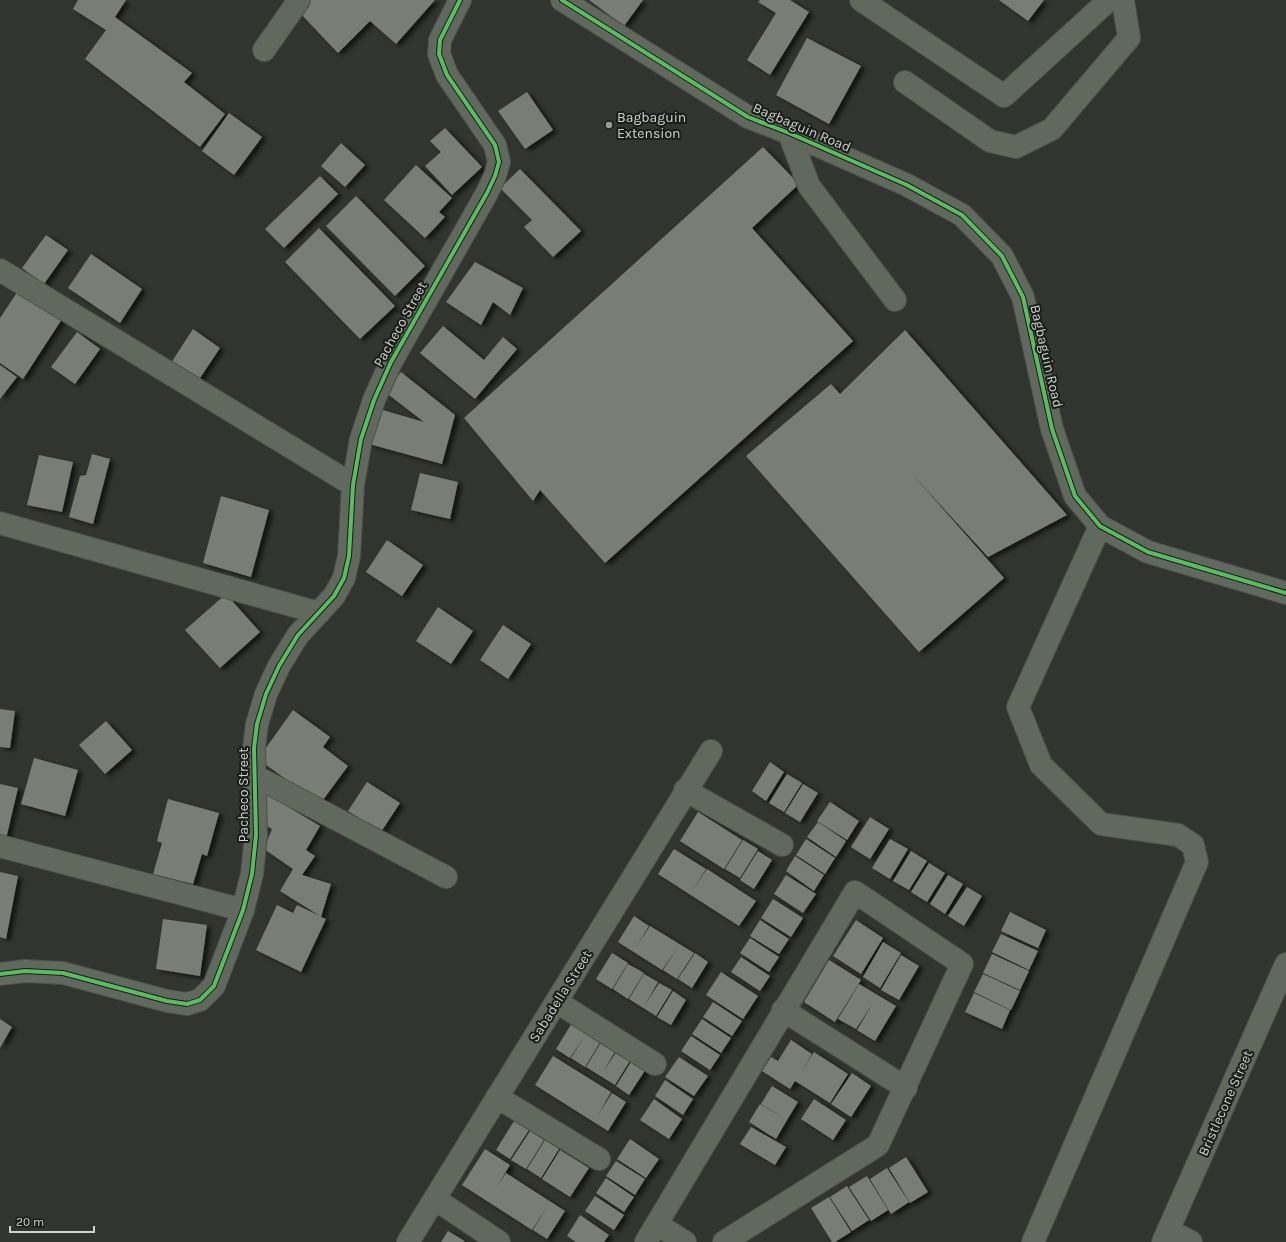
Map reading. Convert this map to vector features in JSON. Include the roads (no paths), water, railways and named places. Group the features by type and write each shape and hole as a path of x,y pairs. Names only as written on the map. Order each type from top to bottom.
{"street":[{"path":"264,50 299,0"},
{"name":"Pacheco Street","path":"0,974 25,971 63,973 167,1001 187,1004 200,1000 214,986 243,910 252,874 256,835 254,748 257,724 266,694 279,666 298,635 334,596 344,578 349,556 353,485 361,439 374,400 391,362 487,194 499,162 495,146 447,75 439,54 440,40 460,0"},
{"name":"Bagbaguin Road","path":"562,0 748,117 907,184 962,215 1002,256 1022,297 1052,429 1075,496 1100,526 1148,552 1286,593"},
{"path":"861,0 1004,96 1109,0"},
{"path":"905,82 990,141 1016,147 1052,129 1129,38 1123,0"},
{"path":"789,133 809,186 895,300"},
{"path":"0,270 353,485"},
{"path":"0,523 319,613"},
{"path":"1033,1242 1197,862 1193,845 1178,835 1101,824 1041,765 1018,707 1100,526"},
{"name":"Sabadella Street","path":"408,1242 557,1002 685,790 711,751"},
{"path":"255,776 446,877"},
{"path":"685,790 782,845"},
{"path":"0,846 243,910"},
{"path":"685,1242 652,1233 783,1010 855,892 962,964 906,1088 878,1145 724,1242"},
{"name":"Bristlecone Street","path":"1166,1236 1286,964"},
{"path":"557,1002 655,1064"},
{"path":"783,1010 906,1088"},
{"path":"497,1097 599,1159"},
{"path":"435,1199 499,1242"},
{"path":"1166,1236 1191,1242"}],"place":[{"name":"Bagbaguin Extension","path":"609,125"}]}
